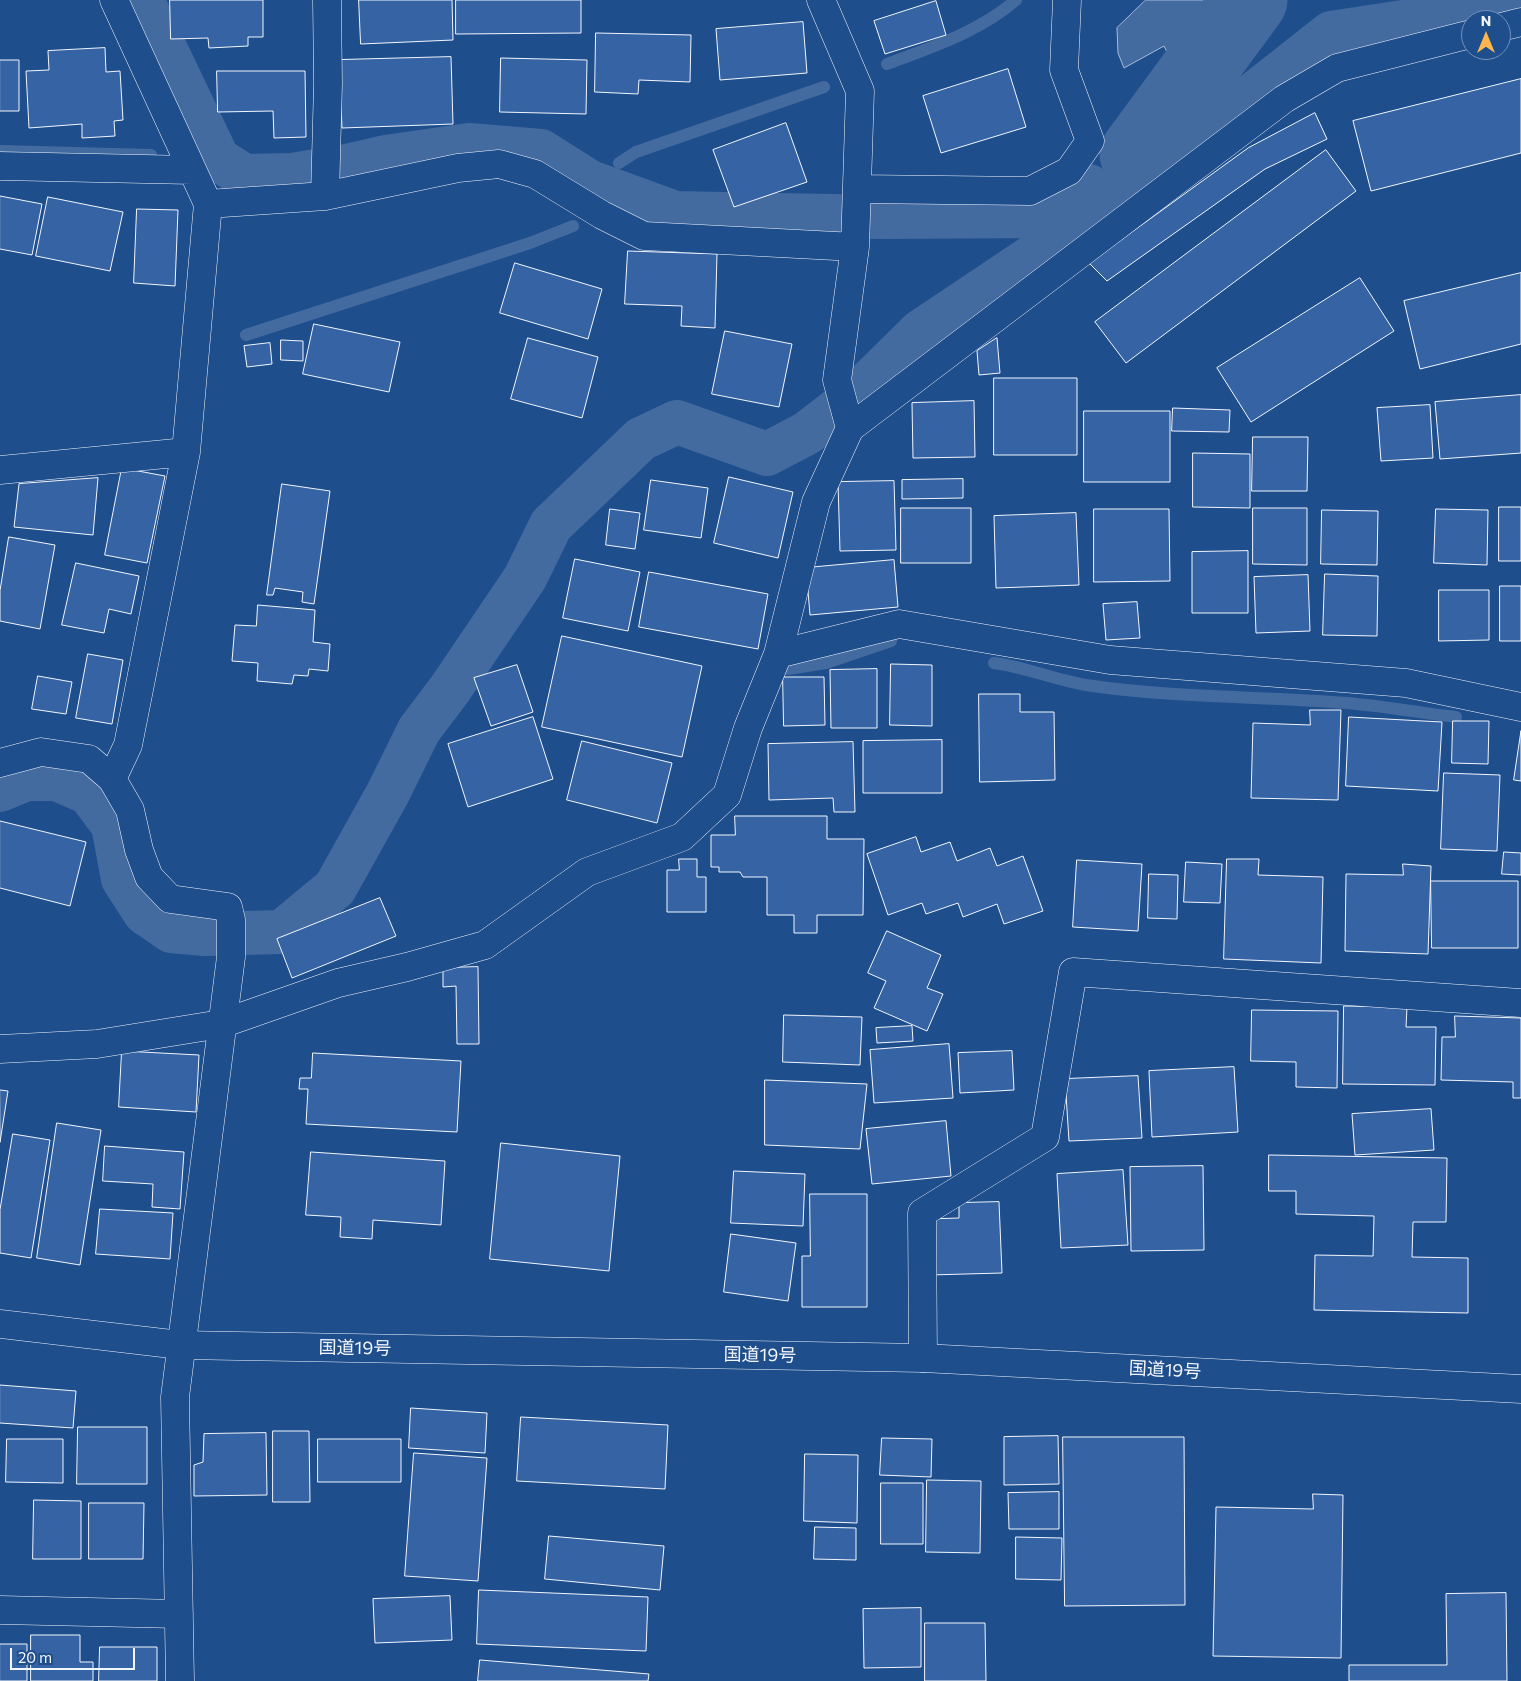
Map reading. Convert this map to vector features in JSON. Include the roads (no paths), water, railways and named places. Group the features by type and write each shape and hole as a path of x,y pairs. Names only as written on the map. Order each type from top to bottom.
{"main road":[{"path":"112,779 128,745 186,452 208,204 114,0"},
{"path":"325,191 328,83 327,0"},
{"path":"821,0 860,91 856,217 838,380 850,428"},
{"path":"208,204 325,191 458,168 499,164 535,174 602,215 644,236 856,217 1030,191 1069,171 1090,141 1064,70 1067,0"},
{"path":"0,1049 97,1044 221,1024 338,983 408,967 484,945 587,872 682,837 727,795 748,728 778,654 816,502 850,428 1284,99 1337,68 1461,37"},
{"path":"0,166 192,170"},
{"path":"0,470 186,452"},
{"path":"778,654 899,624 1110,660 1406,683 1521,707"},
{"path":"0,763 41,752 89,759 112,779 130,810 140,850 150,877 170,899 228,907 231,920 231,957 180,1345 175,1397 180,1681"},
{"path":"923,1358 922,1214 1045,1136 1073,972 1521,1002"},
{"name":"国道19号","path":"0,1324 180,1345 923,1358 1521,1389"},
{"path":"0,1610 178,1614"}],"water":[{"path":"1146,0 1216,0 1189,34 1190,44 1169,56 1164,46 1124,68 1118,53 1117,28"}],"waterway":[{"path":"142,0 218,159 244,176 292,175 347,166 386,157 469,145 541,151 590,182 675,213 881,217 1044,216 1089,186"},
{"path":"887,64 938,45 971,30 1016,0"},
{"path":"1137,154 1250,0"},
{"path":"0,790 27,779 57,779 89,793 113,825 123,879 145,913 171,931 205,934 282,932 335,888 388,793 419,730 450,689 525,578 551,525 641,439 677,422 767,454 807,433 855,396 921,331 1102,210 1165,164 1331,33 1521,4"},
{"path":"619,163 636,152 824,87"},
{"path":"0,151 151,155"},
{"path":"246,335 530,243 573,226"},
{"path":"788,669 826,663 891,641"},
{"path":"994,663 1018,667 1074,683 1118,689 1183,695 1347,703 1456,717"}]}
